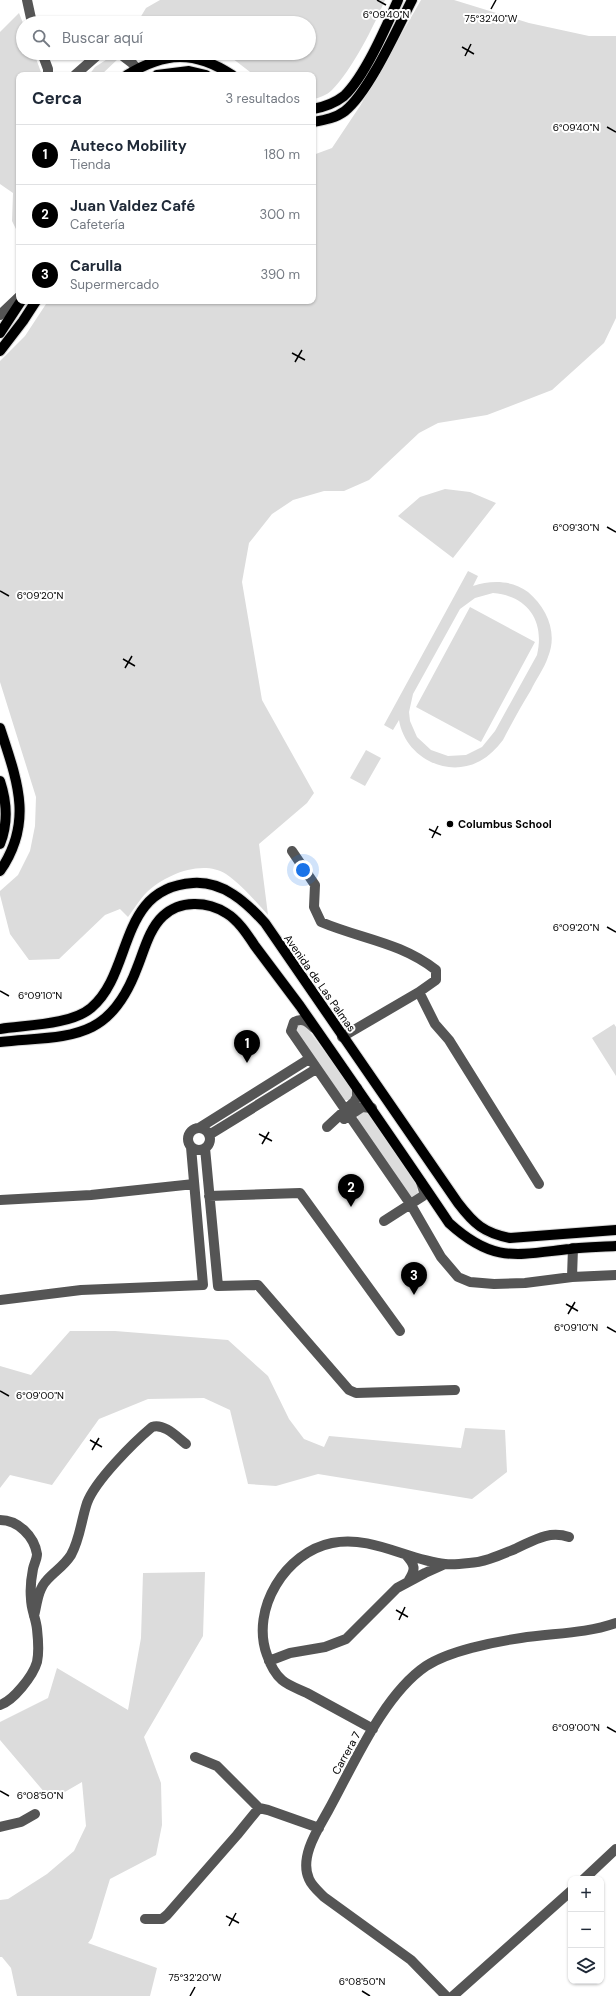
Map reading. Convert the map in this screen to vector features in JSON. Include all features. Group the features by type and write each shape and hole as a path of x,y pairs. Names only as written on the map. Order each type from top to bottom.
{"main road":[{"path":"316,108 328,105 343,96 355,82 370,57 398,0"},
{"path":"316,121 328,119 344,112 354,102 372,76 412,0"},
{"path":"132,72 149,63 161,60"},
{"path":"200,60 209,62 227,72"},
{"path":"181,72 193,72"},
{"path":"0,333 19,304"},
{"path":"0,351 34,304"},
{"path":"0,728 17,784 20,816 19,831 14,846 0,871"},
{"path":"0,781 6,816 0,844"},
{"name":"Avenida de Las Palmas","path":"0,1029 67,1019 92,1008 110,986 129,934 148,903 175,886 198,883 227,891 245,902 265,923 342,1037 458,1203 480,1228 494,1235 510,1238 616,1230"},
{"path":"0,1042 80,1033 101,1023 118,1007 125,996 147,942 163,915 175,908 196,904 210,905 228,914 236,921 372,1108 449,1223 469,1240 492,1251 509,1254 573,1248 616,1246"}],"street":[{"path":"27,0 30,16"},
{"path":"45,60 48,72"},
{"path":"78,72 92,60"},
{"path":"128,60 137,69"},
{"path":"0,315 16,300"},
{"path":"292,851 315,885 314,907 320,922 340,930 395,946 421,958 436,970 436,980 419,992 342,1037"},
{"path":"419,992 435,1024 449,1040 539,1184"},
{"path":"317,1031 302,1019 294,1022 292,1026 294,1036 309,1059 411,1205 441,1257 458,1277 470,1282 494,1284 525,1283 572,1277 616,1275"},
{"path":"0,1300 81,1290 203,1285 191,1147 188,1141 188,1134 193,1129 200,1128 309,1059"},
{"path":"209,1135 316,1069"},
{"path":"347,1113 357,1097 357,1088"},
{"path":"329,1128 347,1113 362,1107 372,1108"},
{"path":"200,1128 206,1130 210,1141 205,1148 218,1286 258,1285 349,1390 356,1393 455,1390"},
{"path":"191,1147 196,1150 205,1148"},
{"path":"384,1221 423,1196 424,1192 421,1182"},
{"path":"0,1200 91,1195 194,1184"},
{"path":"209,1196 300,1193 400,1331"},
{"path":"572,1277 573,1248"},
{"path":"34,1616 39,1595 47,1580 63,1566 78,1542 87,1503 93,1490 106,1475 152,1428 157,1426 162,1427 186,1444"},
{"path":"0,1520 10,1520 20,1527 29,1536 34,1544 37,1555 30,1584 31,1601 37,1628 37,1662 21,1688 6,1703 0,1706"},
{"path":"373,1729 283,1681 269,1662 264,1648 262,1633 265,1611 281,1578 291,1565 304,1554 318,1547 347,1541 363,1542 406,1555 445,1564 470,1563 485,1560 546,1535 559,1534 569,1537"},
{"path":"406,1555 414,1564 415,1570 409,1580"},
{"path":"269,1662 290,1653 325,1647 346,1639 384,1599 409,1580 445,1564"},
{"name":"Carrera 7","path":"446,1996 411,1960 324,1897 313,1886 307,1873 306,1864 308,1853 319,1828 373,1729 389,1704 408,1680 426,1666 447,1655 520,1638 584,1632 616,1623"},
{"path":"195,1757 217,1766 258,1808 268,1810 319,1828"},
{"path":"145,1919 162,1919 167,1915 237,1836 258,1808"},
{"path":"0,1827 21,1822 35,1814"},
{"path":"587,1876 616,1849"},
{"path":"453,1996 568,1893"}],"shaded area":[{"path":"160,0 385,0 369,35 355,60 330,92 316,98 316,72 250,72 234,60 316,60 316,16 141,16 146,8"},
{"path":"421,0 454,0 529,23 589,36 616,36 616,318 604,343 552,390 487,415 438,423 419,433 369,480 344,491 324,491 293,500 272,514 249,543 242,582 262,700 314,793 307,803 259,844 268,915 243,888 226,874 206,868 184,871 164,880 147,892 128,917 120,909 105,915 59,959 29,960 10,934 0,895 0,891 18,875 30,851 35,826 36,797 0,682 0,361 25,336 46,304 316,304 316,154 332,148 360,106"},
{"path":"16,16 16,60 37,60 41,72 16,72 16,229 12,221 13,193 0,184 0,32"},
{"path":"106,60 117,60 104,72 91,72 95,67"},
{"path":"445,489 470,492 496,503 453,558 398,516 420,497"},
{"path":"468,571 478,576 473,586 494,582 508,583 522,588 535,598 549,622 552,639 551,648 542,670 503,740 486,757 467,766 441,766 429,761 410,745 403,733 399,720 393,730 384,725","holes":["493,593 516,599 524,605 531,612 536,621 539,643 537,655 495,731 482,747 466,755 448,756 431,750 417,737 410,721 409,712 413,694 460,609 475,598"]},
{"path":"470,607 535,642 481,742 416,707"},
{"path":"366,750 381,758 365,786 350,778"},
{"path":"296,1023 305,1025 352,1089 354,1094 349,1100 344,1100 295,1032"},
{"path":"614,1024 616,1027 616,1076 592,1038"},
{"path":"365,1110 369,1113 417,1186 418,1194 411,1198 407,1195 358,1120 357,1115"},
{"path":"70,1331 115,1331 228,1340 268,1376 289,1419 304,1439 324,1447 329,1436 461,1448 465,1428 505,1430 507,1472 472,1499 318,1474 276,1486 248,1484 230,1410 204,1398 148,1399 99,1419 52,1485 10,1475 0,1488 0,1366 31,1375"},
{"path":"205,1572 203,1636 144,1737 161,1783 162,1825 156,1855 110,1879 92,1938 88,1943 157,1968 150,1996 17,1996 11,1968 2,1957 0,1957 0,1900 8,1899 47,1874 74,1851 86,1826 82,1782 51,1800 0,1740 0,1722 48,1698 57,1668 128,1710 141,1638 143,1573"}],"place":[{"name":"Columbus School","path":"450,824"},
{"name":"Auteco Mobility","path":"247,1063"},
{"name":"Juan Valdez Café","path":"351,1207"},
{"name":"Carulla","path":"414,1295"}]}
